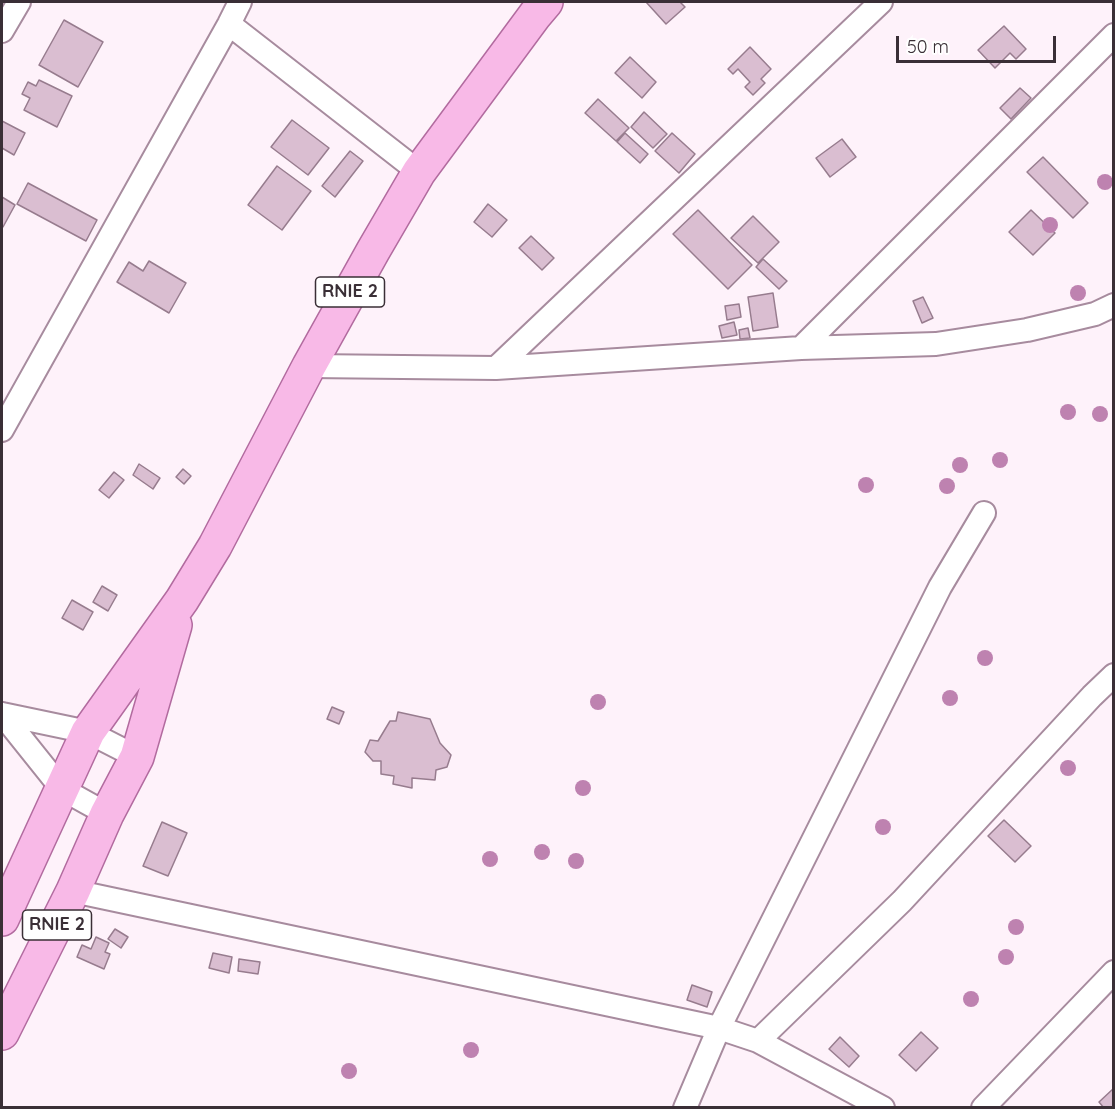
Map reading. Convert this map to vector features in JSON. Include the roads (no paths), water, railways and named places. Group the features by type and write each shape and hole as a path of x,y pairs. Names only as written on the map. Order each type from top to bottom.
{"main road":[{"name":"RNIE 2","path":"2,919 88,732 182,600 215,546 309,366 419,172 546,2"},
{"name":"RNIE 2","path":"2,1033 73,891 107,814 136,757 182,600"}],"street":[{"path":"2,32 19,2"},
{"path":"2,430 240,2"},
{"path":"496,368 881,2"},
{"path":"229,24 419,172"},
{"path":"801,348 1113,35"},
{"path":"309,366 496,368 801,348 936,344 1027,330 1095,314 1113,305"},
{"path":"685,1107 719,1028 940,587 984,513"},
{"path":"758,1041 902,901 1113,675"},
{"path":"2,714 88,732 136,757"},
{"path":"2,714 62,789 107,814"},
{"path":"73,891 719,1028 758,1041 883,1107"},
{"path":"983,1107 1113,972"}]}
